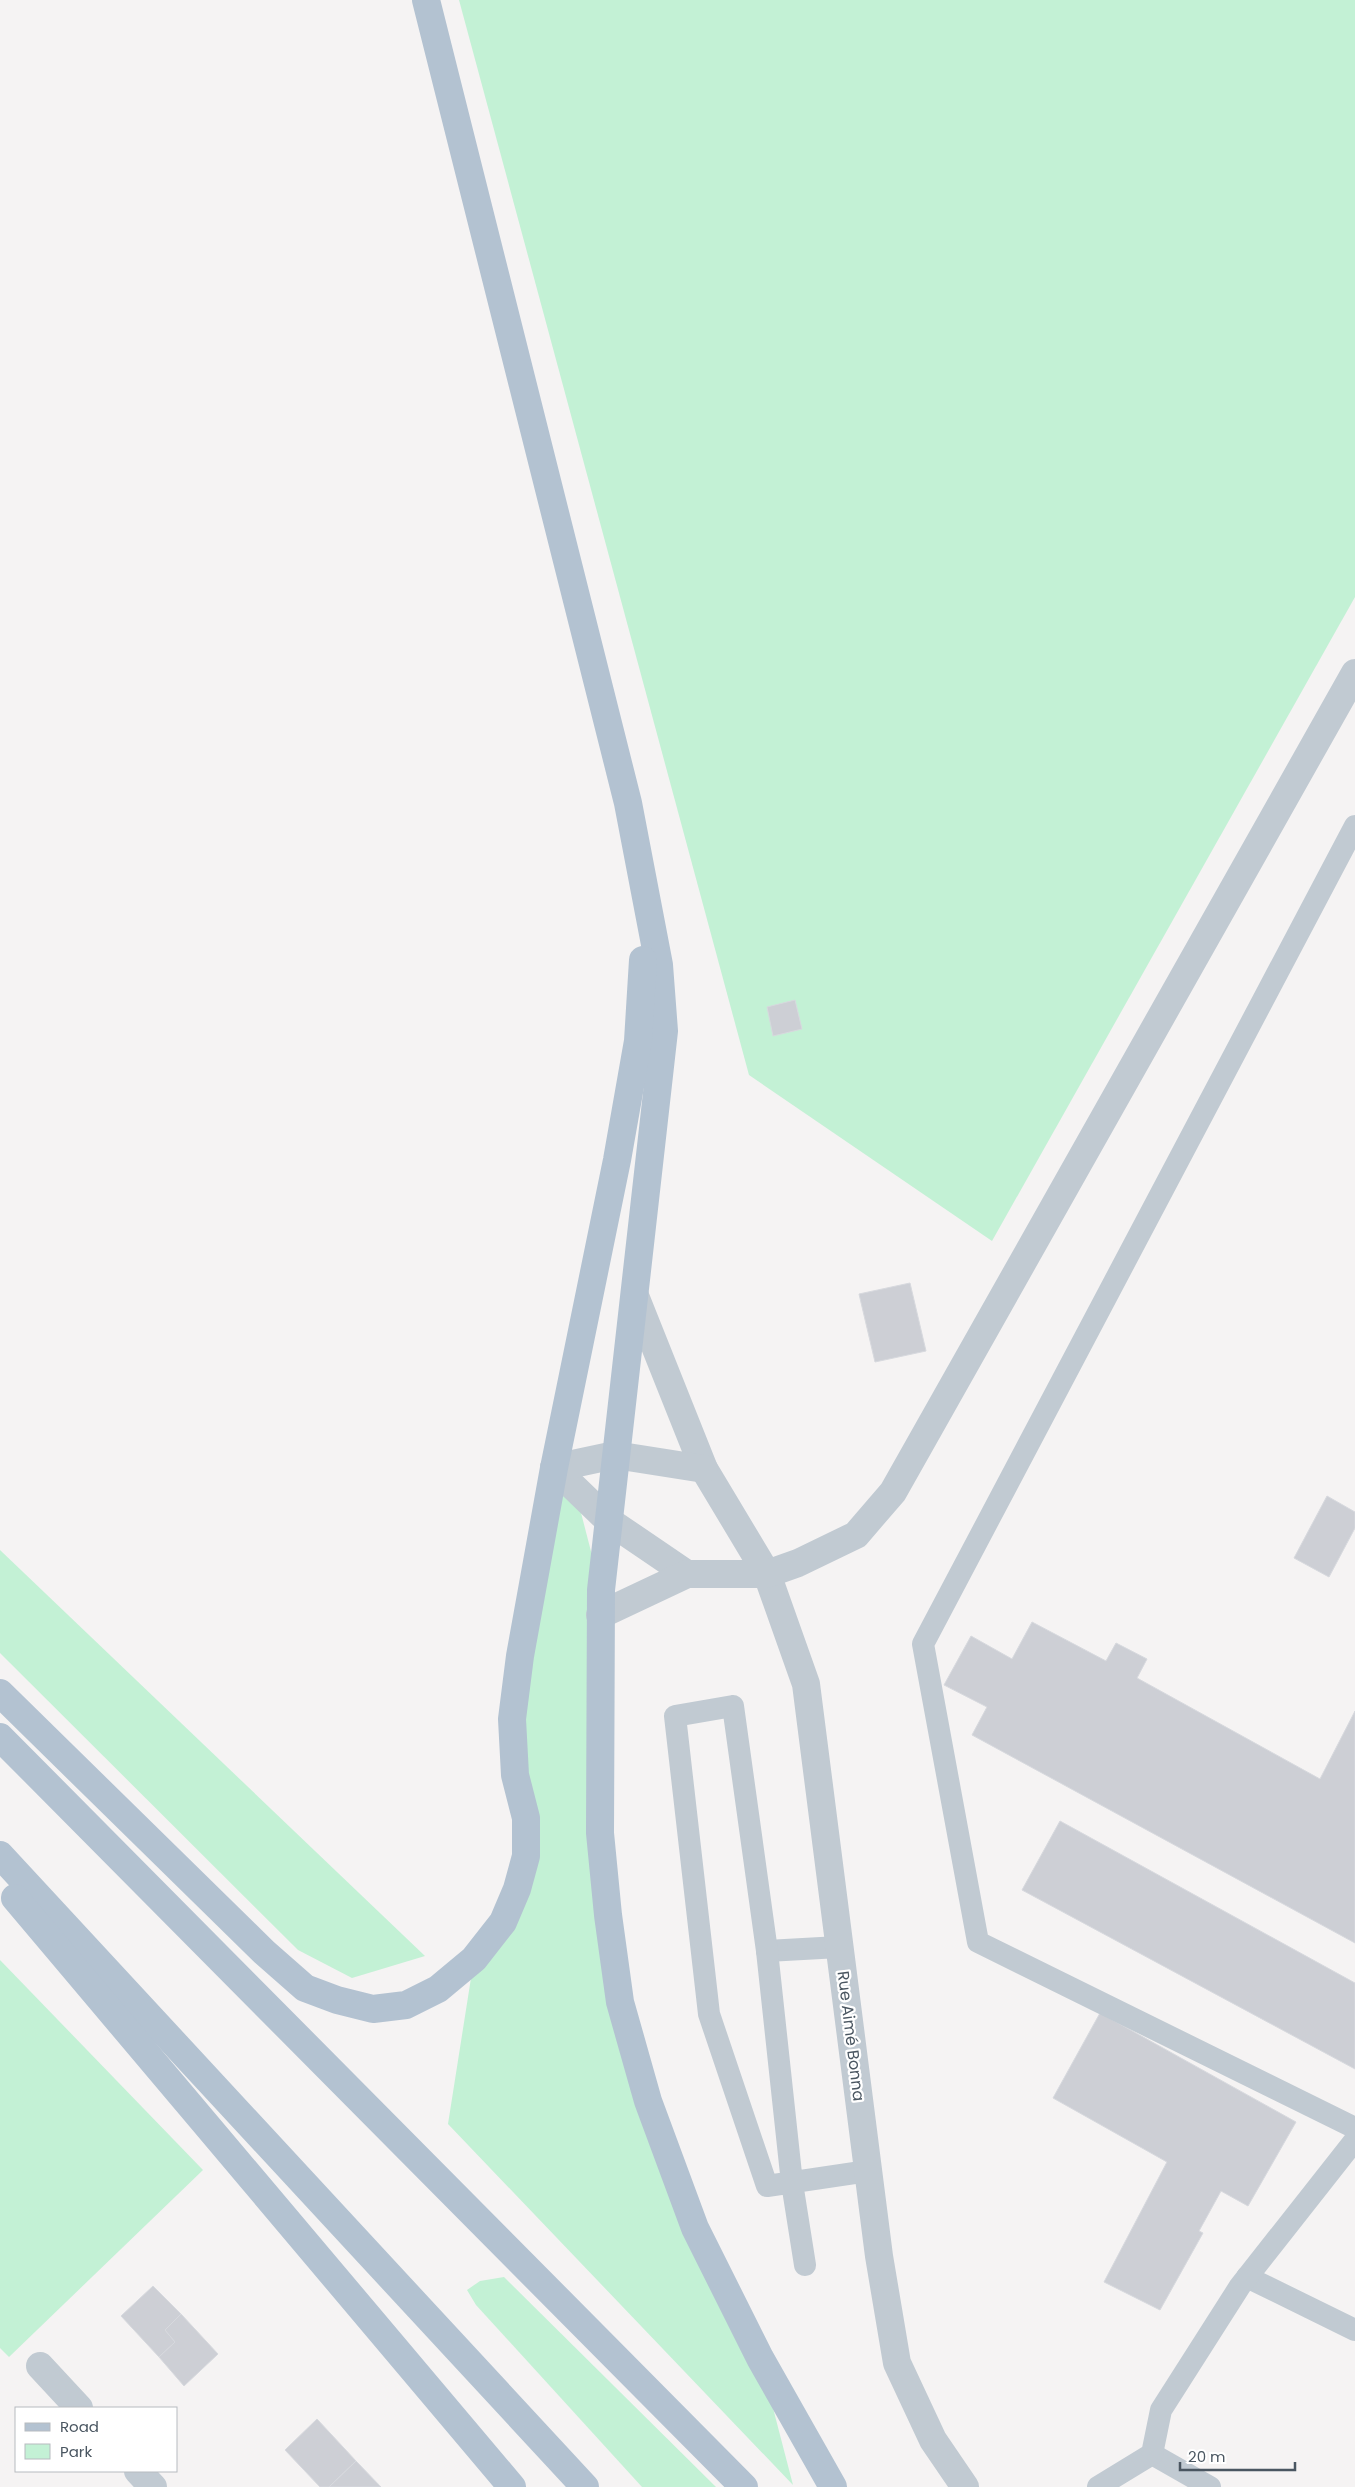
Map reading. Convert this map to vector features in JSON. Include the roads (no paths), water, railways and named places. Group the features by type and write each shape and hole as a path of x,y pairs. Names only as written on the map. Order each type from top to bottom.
{"main road":[{"path":"426,0 626,793 659,966 664,1031 635,1296 615,1455 600,1614 600,1833 608,1915 620,2002 648,2102 695,2228 760,2358 834,2487"},
{"path":"0,1693 264,1952 305,1988 337,2000 373,2009 406,2006 438,1989 474,1959 503,1922 517,1889 526,1856 526,1818 515,1775 512,1719 520,1656 554,1468 617,1160 638,1041 643,980 644,884"},
{"path":"0,1737 744,2487"},
{"path":"0,1855 585,2487"},
{"path":"0,1880 512,2487"}],"street":[{"path":"600,1614 687,1574 767,1574 831,1549 856,1535 893,1492 1355,673"},
{"name":"Rue Aimé Bonna","path":"635,1296 704,1469 767,1574 806,1684 879,2256 897,2363 933,2440 965,2487"},
{"path":"554,1468 615,1455 704,1469"},
{"path":"554,1468 609,1521 687,1574"},
{"path":"40,2366 78,2407"},
{"path":"139,2472 153,2487"}],"lane":[{"path":"1355,826 923,1644 978,1942 1355,2128"},
{"path":"805,2265 792,2183 767,1951 733,1706 675,1716 709,2014 767,2186 792,2183 868,2171"},
{"path":"767,1951 839,1947"},
{"path":"1098,2487 1152,2454 1161,2410 1247,2277 1355,2140"},
{"path":"1247,2277 1355,2330"},
{"path":"1152,2454 1210,2487"}]}
